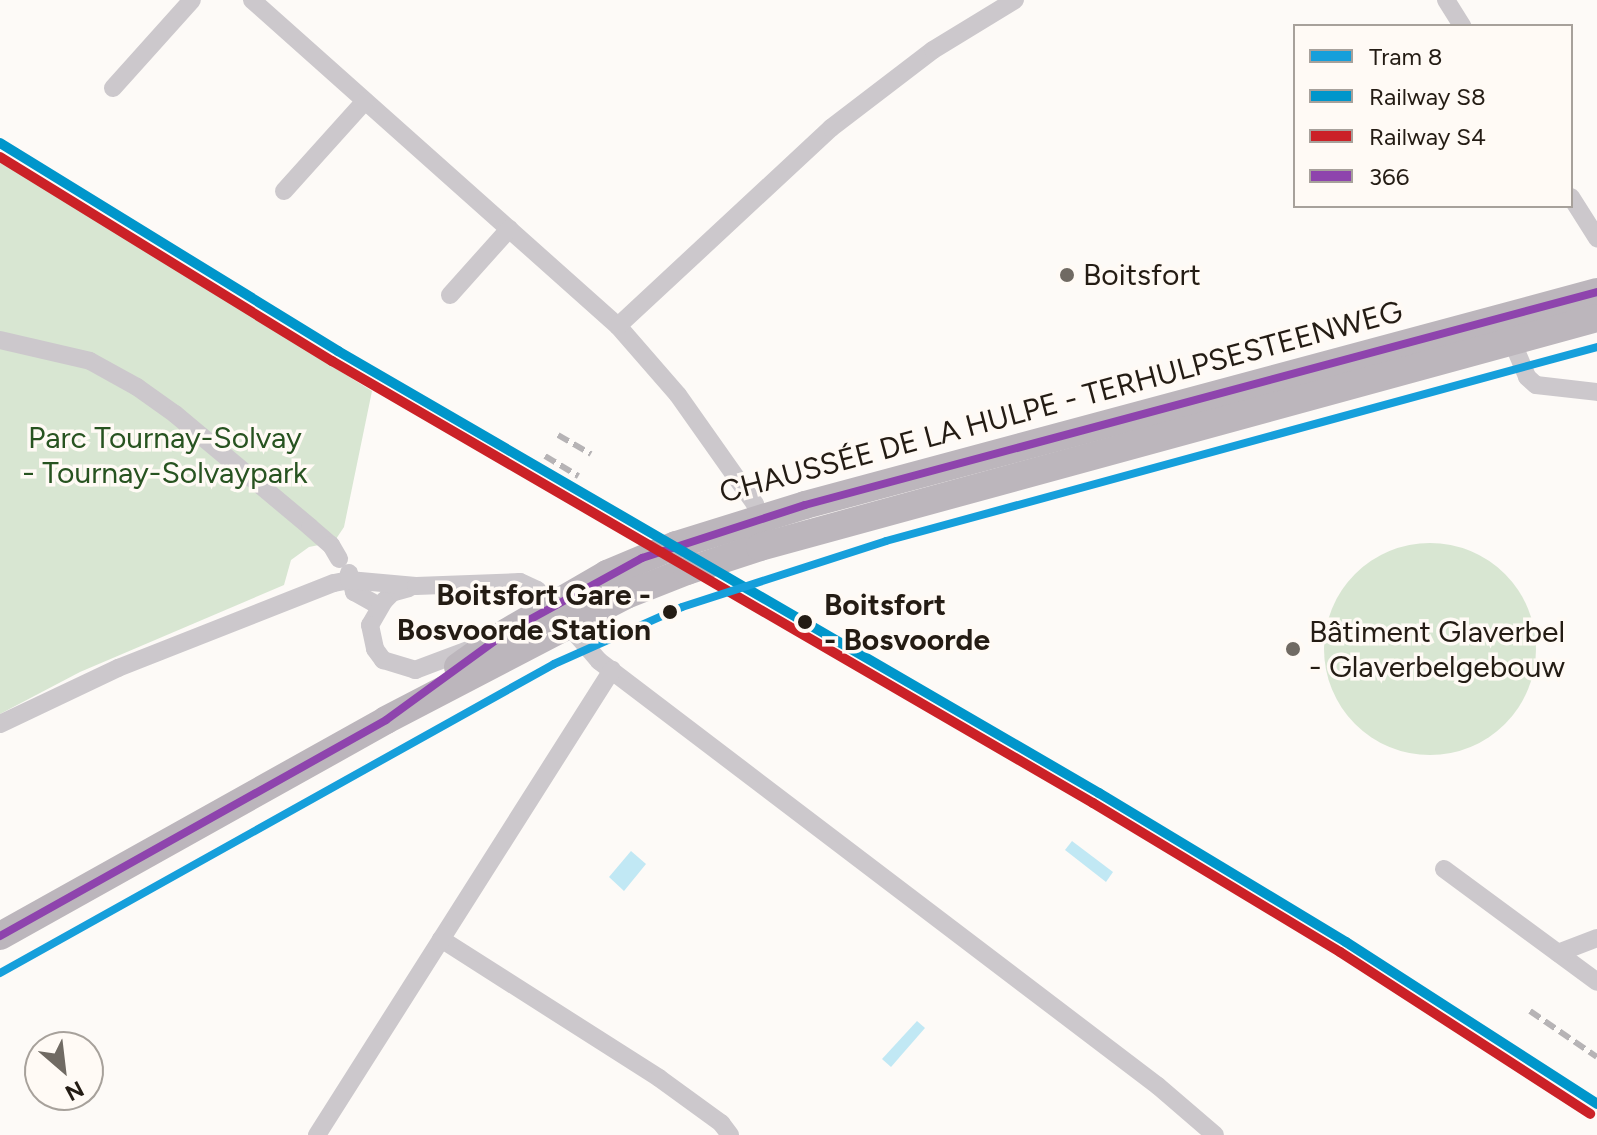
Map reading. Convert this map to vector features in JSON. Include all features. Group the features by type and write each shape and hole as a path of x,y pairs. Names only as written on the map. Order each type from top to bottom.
{"main road":[{"name":"CHAUSSÉE DE LA HULPE - TERHULPSESTEENWEG","path":"386,720 561,616 642,558 760,518 1597,292"},
{"name":"CHAUSSÉE DE LA HULPE - TERHULPSESTEENWEG","path":"386,720 507,632 760,547 1597,318"},
{"path":"0,936 386,720"}],"street":[{"path":"113,88 192,0"},
{"path":"252,0 618,326 678,395 755,504 760,518"},
{"path":"618,326 831,128 933,50 1015,0"},
{"path":"1446,0 1461,24"},
{"path":"284,191 365,101"},
{"path":"1573,200 1597,238"},
{"path":"450,295 509,229"},
{"path":"0,340 90,361 175,414 331,545 345,568 354,592 379,606"},
{"path":"1512,341 1527,377 1536,385 1597,392"},
{"path":"0,724 118,668 249,613 345,568 416,586"},
{"path":"507,632 427,668 402,669 383,660 375,649 370,625 379,606 392,593 416,586 520,582 537,590 594,656 1158,1086 1215,1135"},
{"path":"317,1135 612,670"},
{"path":"1444,869 1597,982"},
{"path":"1558,953 1597,938"},
{"path":"441,939 659,1078 721,1123 730,1135"}],"green space":[{"name":"Parc Tournay-Solvay - Tournay-Solvaypark","path":"0,159 372,391 344,527 334,542 309,547 291,560 284,585 80,672 0,714"},
{"path":"1430,543 1470,551 1505,574 1528,609 1536,649 1528,689 1505,724 1470,747 1430,755 1390,747 1355,724 1332,689 1324,649 1332,609 1355,574 1390,551"}],"water":[{"path":"1072,841 1113,872 1106,882 1065,850"},
{"path":"631,851 646,864 624,891 609,877"},
{"path":"917,1021 925,1028 891,1067 882,1059"}],"railway":[{"path":"558,435 591,454"},
{"path":"545,456 578,476"},
{"path":"1530,1011 1597,1057"}],"tram line":[{"name":"8","path":"0,973 554,664 682,607 886,541 1597,347"}],"rail line":[{"name":"S8","path":"0,143 338,351 1099,793 1346,942 1597,1104"},
{"name":"S4","path":"0,157 332,361 1093,803 1340,952 1590,1114"}],"transit line":[{"name":"366","path":"0,936 386,720 507,632 642,558 805,505 1597,292"}],"place":[{"name":"Boitsfort","path":"1067,275"},
{"name":"Boitsfort Gare - Bosvoorde Station","path":"670,612"},
{"name":"Boitsfort - Bosvoorde","path":"805,622"},
{"name":"Bâtiment Glaverbel - Glaverbelgebouw","path":"1293,649"}]}
